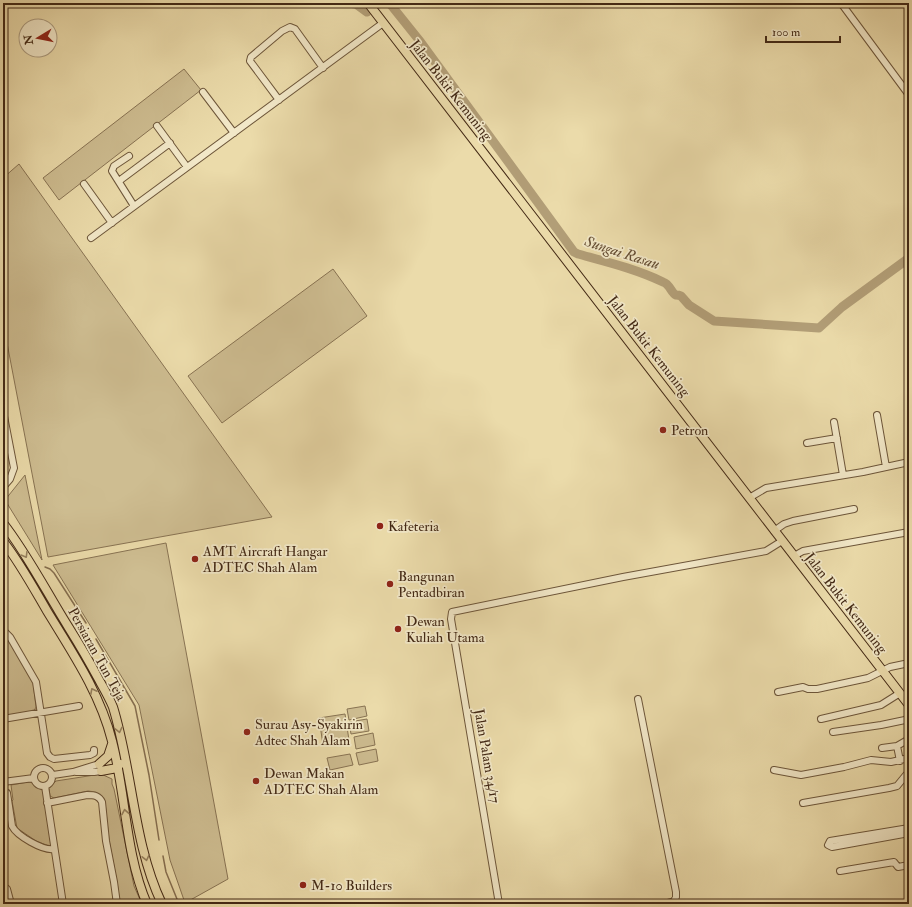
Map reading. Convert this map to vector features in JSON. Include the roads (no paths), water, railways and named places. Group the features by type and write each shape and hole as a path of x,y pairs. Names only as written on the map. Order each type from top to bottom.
{"main road":[{"name":"Jalan Bukit Kemuning","path":"368,3 909,706"},
{"name":"Persiaran Tun Teja","path":"3,522 18,543 104,688 112,706 116,717 120,785 136,870 147,904"},
{"name":"Persiaran Tun Teja","path":"3,541 24,572 92,689 102,710 113,742 152,881 162,904"},
{"path":"100,767 108,756 113,742"},
{"path":"100,767 119,764"},
{"path":"100,767 112,775 120,785"}],"street":[{"path":"841,3 909,95"},
{"path":"91,238 383,23"},
{"path":"279,100 250,61 250,57 287,27 292,27 323,68"},
{"path":"203,92 234,133"},
{"path":"157,126 187,167"},
{"path":"119,181 170,144"},
{"path":"130,156 112,168 112,171 134,206"},
{"path":"84,184 112,223"},
{"path":"3,413 14,468 10,479 3,487"},
{"path":"877,415 886,467"},
{"path":"834,422 843,475"},
{"path":"807,443 837,438"},
{"path":"749,498 766,488 909,462"},
{"path":"774,531 784,524 793,521 854,509"},
{"path":"794,556 803,551 909,532"},
{"name":"Jalan Palam 34/17","path":"500,904 451,619 452,612 766,551 782,541"},
{"path":"3,630 10,637 36,682 47,752 50,757 54,759 90,755 94,753 94,750"},
{"path":"778,692 803,687 808,690 868,678 890,667 909,663"},
{"path":"821,719 881,705 900,693"},
{"path":"638,699 676,892 676,898 674,901 664,904"},
{"path":"3,719 79,706"},
{"path":"833,732 881,725 905,720 909,717"},
{"path":"882,748 897,746 909,739"},
{"path":"897,746 900,761"},
{"path":"774,770 801,775 871,760 900,761 909,758"},
{"path":"43,767 48,769 53,775 51,782 44,786 37,784 34,778 36,771 43,767"},
{"path":"53,775 100,767"},
{"path":"803,803 897,786 906,775 909,775"},
{"path":"3,782 34,778"},
{"path":"44,786 63,904"},
{"path":"7,793 12,826 14,830 28,840 44,848 54,849"},
{"path":"47,803 88,795 94,795 100,798 102,802 106,841 117,904"},
{"path":"909,828 861,839 909,833"},
{"path":"840,871 894,862 898,867 909,865"},
{"path":"3,886 8,889 11,904"}],"waterway":[{"name":"Sungai Rasau","path":"348,3 356,4 367,12"},
{"name":"Sungai Rasau","path":"388,3 419,40 574,252 653,277 665,283 674,294 681,296 689,305 714,321 819,328 842,307 909,258"},
{"path":"45,567 54,573 86,623"},
{"path":"96,639 135,706 149,775 159,840"},
{"path":"163,856 166,872 179,904"}],"place":[{"name":"Petron","path":"663,430"},
{"name":"Kafeteria","path":"380,526"},
{"name":"AMT Aircraft Hangar ADTEC Shah Alam","path":"195,559"},
{"name":"Bangunan Pentadbiran","path":"390,584"},
{"name":"Dewan Kuliah Utama","path":"398,629"},
{"name":"Surau Asy-Syakirin Adtec Shah Alam","path":"247,732"},
{"name":"Dewan Makan ADTEC Shah Alam","path":"256,781"},
{"name":"M-10 Builders","path":"303,885"}]}
